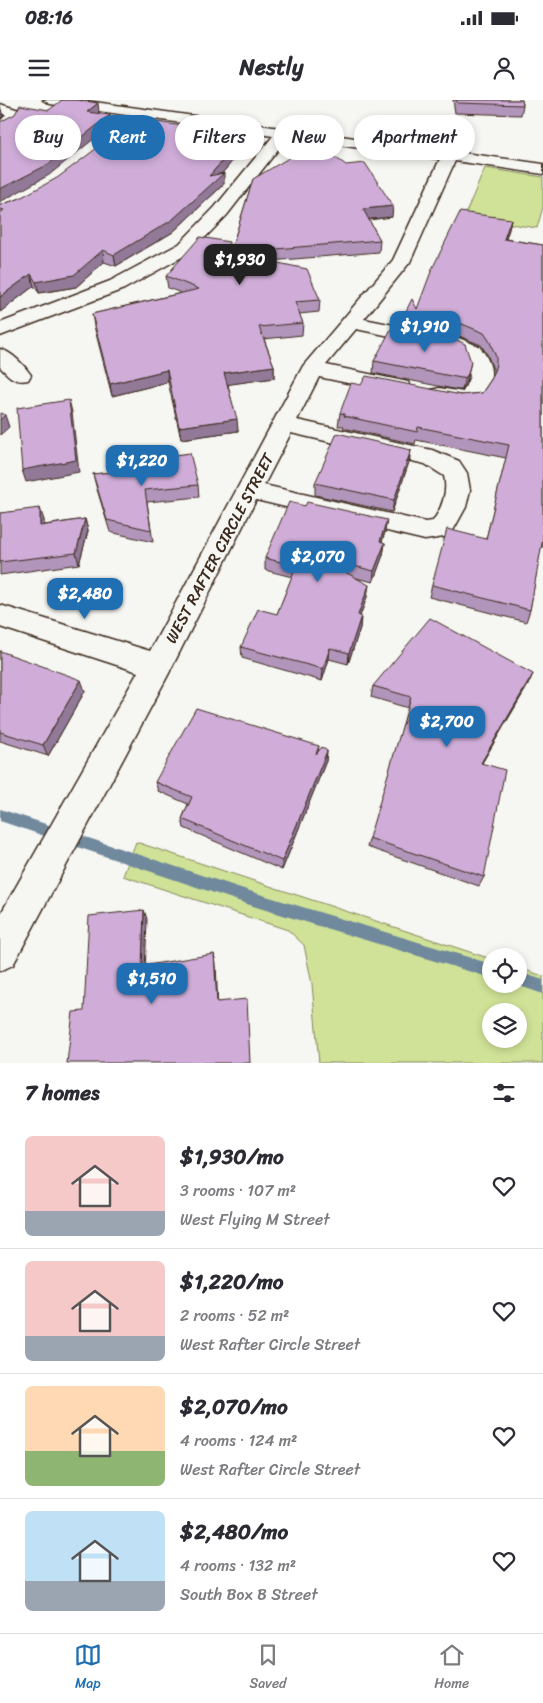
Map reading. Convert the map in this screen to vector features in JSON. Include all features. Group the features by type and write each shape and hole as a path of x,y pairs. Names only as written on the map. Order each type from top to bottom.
{"street":[{"path":"50,100 274,130"},
{"path":"0,108 14,113 10,120 0,128"},
{"path":"135,115 138,112"},
{"path":"0,330 117,285 185,248 221,211 274,144"},
{"path":"475,159 543,169"},
{"name":"WEST RAFTER CIRCLE STREET","path":"0,952 157,666 313,368 401,262 448,160"},
{"path":"313,368 458,400 469,399 479,387 482,373 474,351 459,344 350,322"},
{"path":"0,355 20,375"},
{"path":"249,490 425,532 441,529 450,517 457,491 455,472 449,466 432,458 284,424"},
{"path":"0,616 157,666"}],"green space":[{"path":"485,168 543,177 543,207 537,228 464,217"},
{"path":"136,842 482,956 482,993 527,993 527,971 543,976 543,1063 319,1063 312,984 304,945 288,930 123,876"}],"building":[{"path":"62,100 78,100 98,103 87,112 110,115 91,115 91,130 81,138 81,115 15,115 15,160 53,160 0,189 0,122 15,114 20,105 49,110"},
{"path":"456,100 522,100 523,105 457,103"},
{"path":"165,123 175,125 175,160 223,160 209,176 224,173 172,220 114,255 103,250 74,275 36,282 31,274 0,297 0,213 4,210 0,209 0,205 18,199 57,178 91,152 91,160 165,160"},
{"path":"285,160 339,160 346,165 365,163 393,206 363,209 380,240 230,253 253,179"},
{"path":"460,212 511,219 504,239 543,245 543,538 530,610 432,585 447,529 486,539 509,445 418,427 417,432 344,416 345,414 340,413 351,383 361,385 366,376 461,395 482,393 492,378 496,357 484,333 462,324 405,313 412,299 417,309 432,269"},
{"path":"200,237 229,242 228,253 307,269 320,300 295,302 303,323 259,327 274,366 224,373 237,419 179,427 167,370 110,384 92,314 199,289 166,276"},
{"path":"399,327 455,339 465,344 471,362 468,374 465,378 461,378 374,361 391,329 397,331"},
{"path":"69,400 76,460 22,470 17,408"},
{"path":"0,413 5,415 0,420"},
{"path":"337,433 411,450 394,500 315,483"},
{"path":"190,453 198,485 145,490 151,530 107,520 93,474 132,470 130,461"},
{"path":"289,502 305,506 307,502 387,520 380,541 385,543 374,571 338,562 336,567 369,585 358,615 361,616 349,653 330,648 323,669 241,647 258,609 277,614 296,566 265,558"},
{"path":"40,508 40,526 85,519 76,553 0,562 0,513"},
{"path":"430,618 533,674 481,763 505,770 484,877 369,838 411,697 373,686"},
{"path":"0,651 81,680 43,745 0,732"},
{"path":"196,708 319,746 316,754 322,747 327,751 282,861 182,819 192,797 155,782"},
{"path":"144,910 142,966 214,954 217,1002 247,999 250,1063 67,1063 73,1012 84,1011 89,916"}],"waterway":[{"path":"0,815 256,900 482,968"},
{"path":"527,982 543,987"}]}
